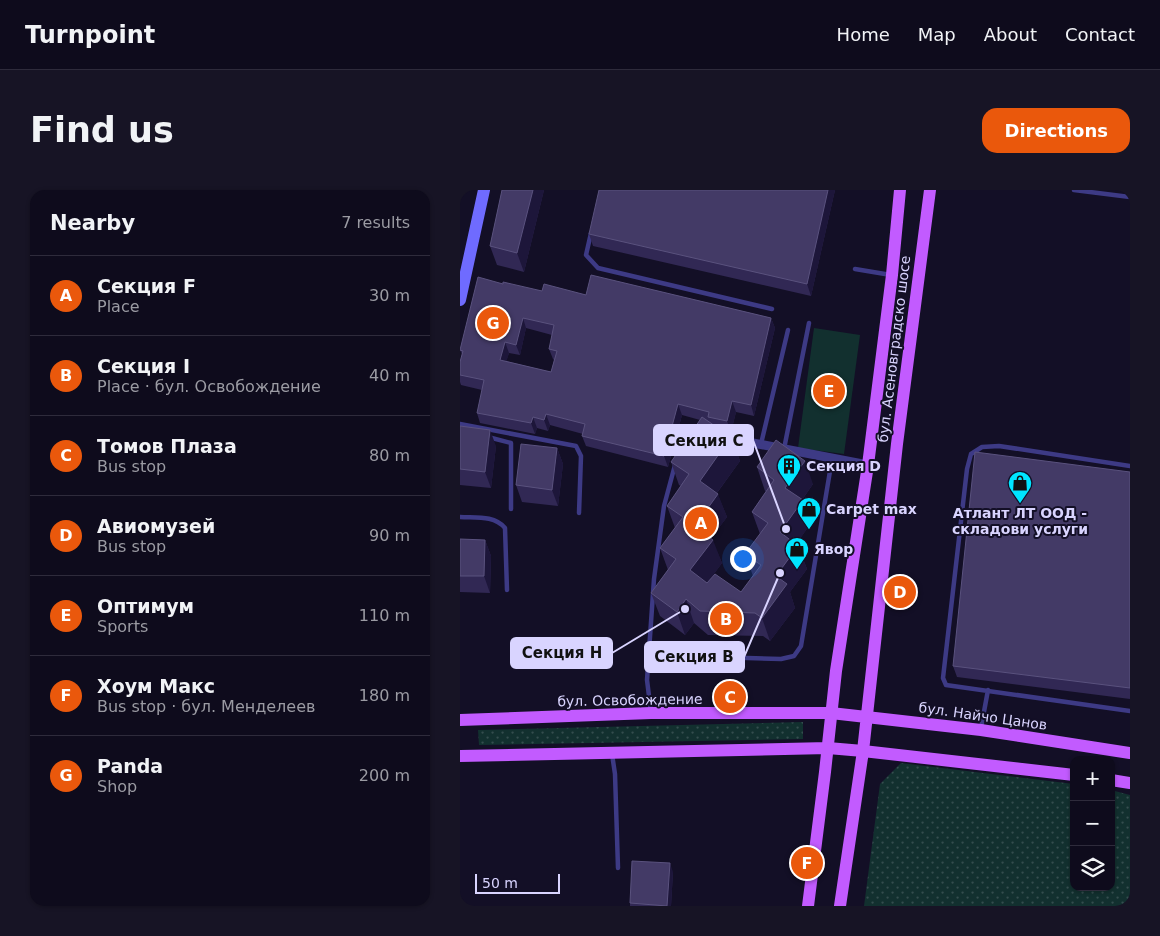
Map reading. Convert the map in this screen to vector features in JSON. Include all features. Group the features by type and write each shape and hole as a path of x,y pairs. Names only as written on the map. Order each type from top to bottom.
{"main road":[{"name":"бул. Асеновградско шосе","path":"808,906 836,671 868,465 892,275 900,190"},
{"name":"бул. Асеновградско шосе","path":"840,906 863,750 897,444 930,190"},
{"name":"бул. Освобождение","path":"460,720 651,713 831,714"},
{"name":"бул. Найчо Цанов","path":"831,714 981,730 1130,753"},
{"path":"460,756 828,748 863,750 1070,775"},
{"path":"1115,781 1130,783"}],"street":[{"path":"460,300 484,190"},
{"path":"722,437 868,465"}],"lane":[{"path":"1074,190 1130,196"},
{"path":"592,227 586,255 598,268 772,309"},
{"path":"855,269 892,275"},
{"path":"784,449 809,324"},
{"path":"761,444 788,330"},
{"path":"460,424 576,446 581,456 579,513"},
{"path":"486,437 511,443 511,509"},
{"path":"651,713 647,680 654,578 664,506 681,442"},
{"path":"1130,466 999,446 982,447 971,454 967,469 943,678 946,684 1130,710"},
{"path":"648,655 781,659 794,656 801,646 832,458"},
{"path":"460,517 492,519 500,522 505,528 508,590"},
{"path":"981,730 988,690"},
{"path":"612,752 615,774 618,868"}],"green space":[{"path":"814,328 860,335 844,454 798,448"},
{"path":"803,722 803,739 479,745 478,730"},
{"path":"901,763 1070,784 1070,891 1115,891 1115,791 1130,795 1130,906 864,906 880,784"}],"building":[{"path":"502,190 533,190 517,253 490,246"},
{"path":"599,190 828,190 807,284 589,234"},
{"path":"591,275 771,318 751,405 732,401 727,421 708,417 709,412 678,404 664,456 582,436 585,424 546,414 544,420 533,417 531,423 477,413 484,380 460,375 460,362 463,351 460,350 478,277 542,291 544,284 586,295","holes":["523,318 554,325 549,349 557,351 551,372 500,360 505,342 516,345"]},
{"path":"702,417 731,437 700,481 718,494 695,526 713,540 690,570 707,583 715,574 741,592 761,565 745,554 768,523 752,512 774,480 757,467 776,440 805,461 785,488 803,500 780,532 798,546 776,576 787,584 762,618 755,613 700,611 686,599 677,612 651,593 676,559 660,548 683,517 667,506 689,474 671,462"},
{"path":"460,426 490,430 485,472 460,469"},
{"path":"521,444 557,448 552,490 516,485"},
{"path":"975,452 1130,472 1130,688 953,666"},
{"path":"460,539 485,540 484,576 460,576"},
{"path":"632,861 670,863 667,906 630,903"}],"place":[{"name":"Panda","path":"493,323"},
{"name":"Оптимум","path":"829,391"},
{"name":"Секция D","path":"789,487"},
{"name":"Атлант ЛТ ООД - складови услуги","path":"1020,504"},
{"name":"Секция F","path":"701,523"},
{"name":"Секция C","path":"786,529"},
{"name":"Carpet max","path":"809,530"},
{"name":"Явор","path":"797,570"},
{"name":"Секция B","path":"780,573"},
{"name":"Авиомузей","path":"900,592"},
{"name":"Секция H","path":"685,609"},
{"name":"Секция I","path":"726,619"},
{"name":"Томов Плаза","path":"730,697"},
{"name":"Хоум Макс","path":"807,863"}]}
